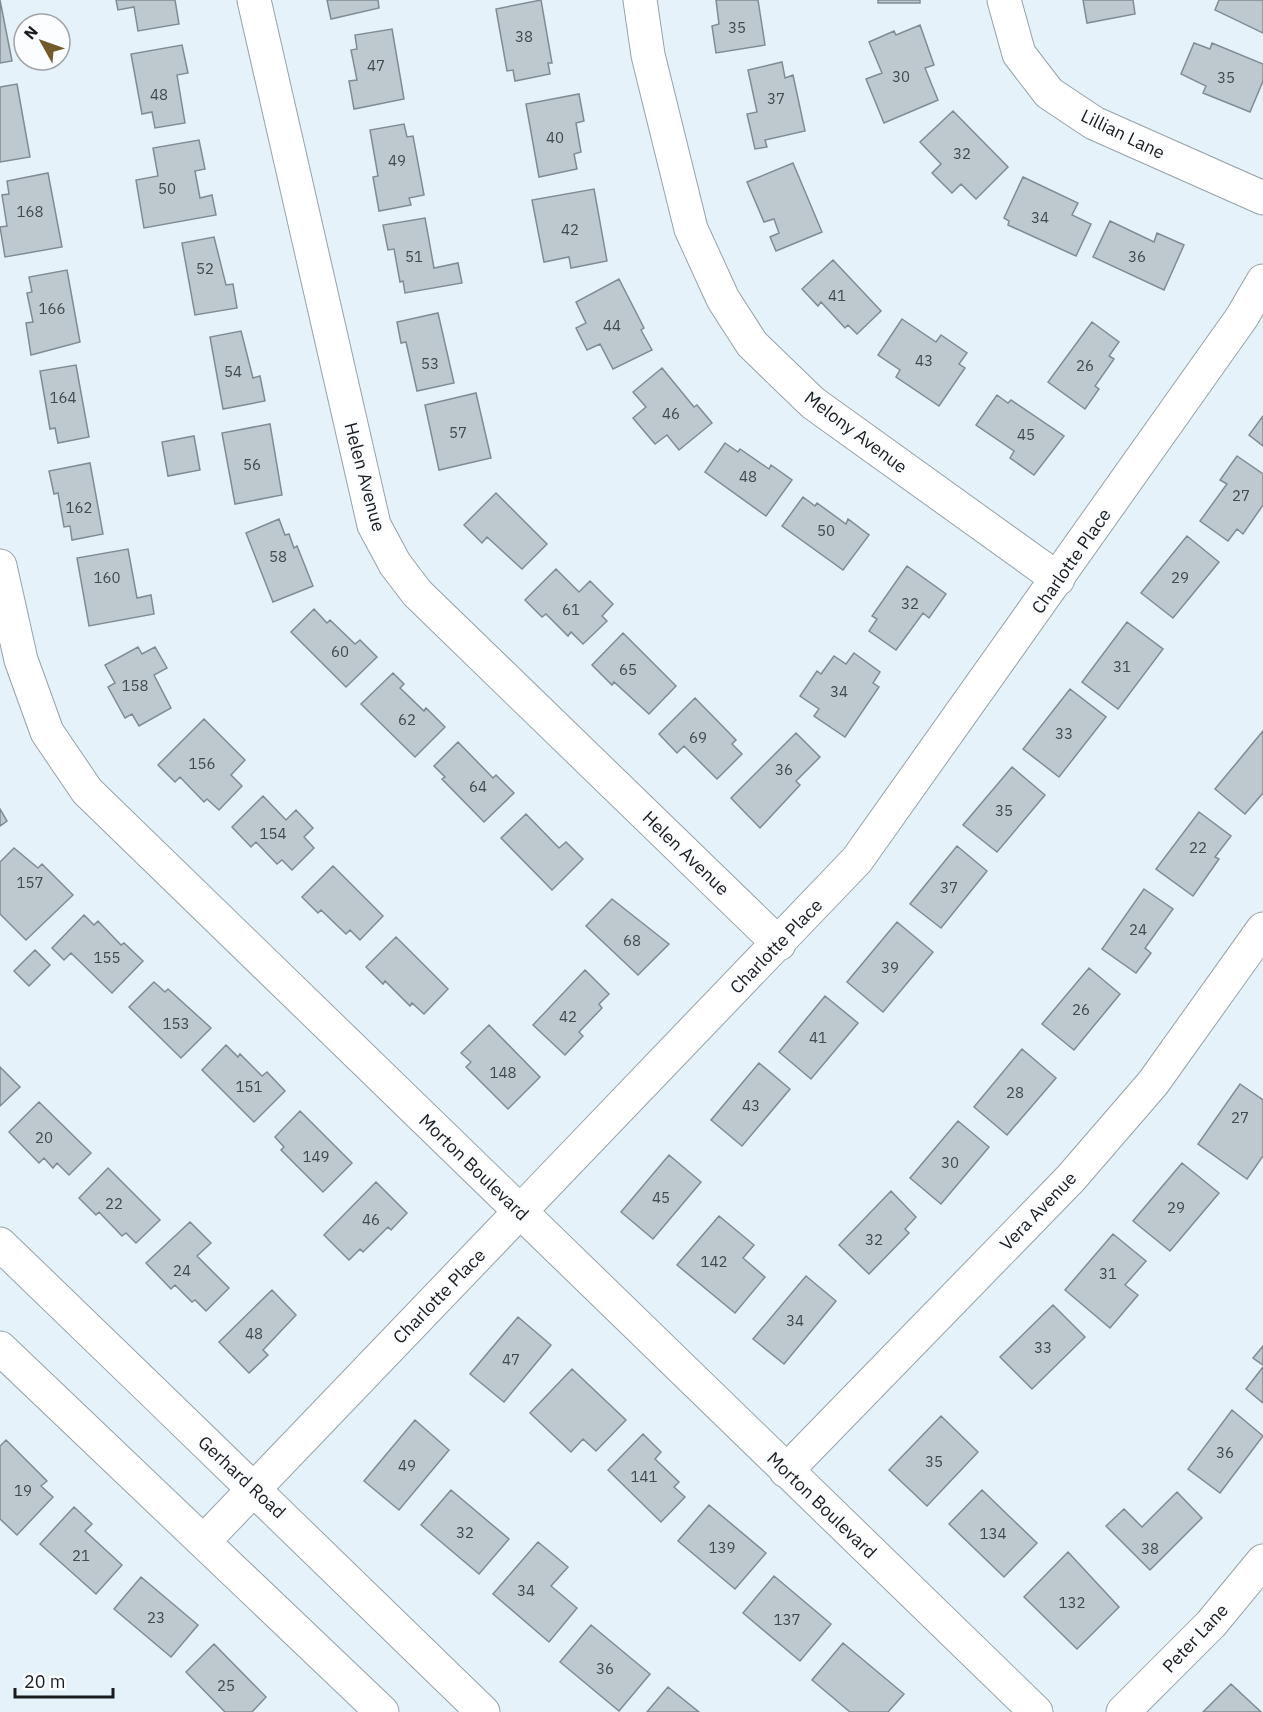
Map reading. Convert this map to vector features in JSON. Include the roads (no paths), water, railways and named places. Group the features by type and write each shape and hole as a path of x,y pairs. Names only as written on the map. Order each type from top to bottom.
{"street":[{"name":"Helen Avenue","path":"254,0 374,525 394,564 417,593 779,944"},
{"name":"Melony Avenue","path":"640,0 648,54 691,230 723,299 752,344 813,403 1058,579"},
{"name":"Lillian Lane","path":"1004,0 1019,54 1049,93 1094,123 1263,198"},
{"name":"Charlotte Place","path":"204,1541 519,1211 779,944 857,860 1242,317 1263,281"},
{"name":"Morton Boulevard","path":"0,566 21,660 47,732 87,791 1036,1712"},
{"name":"Vera Avenue","path":"786,1470 1071,1178 1153,1083 1263,928"},
{"name":"Gerhard Road","path":"0,1244 256,1488 483,1712"},
{"path":"0,1348 382,1712"},
{"name":"Peter Lane","path":"1123,1712 1211,1624 1263,1561"}]}
